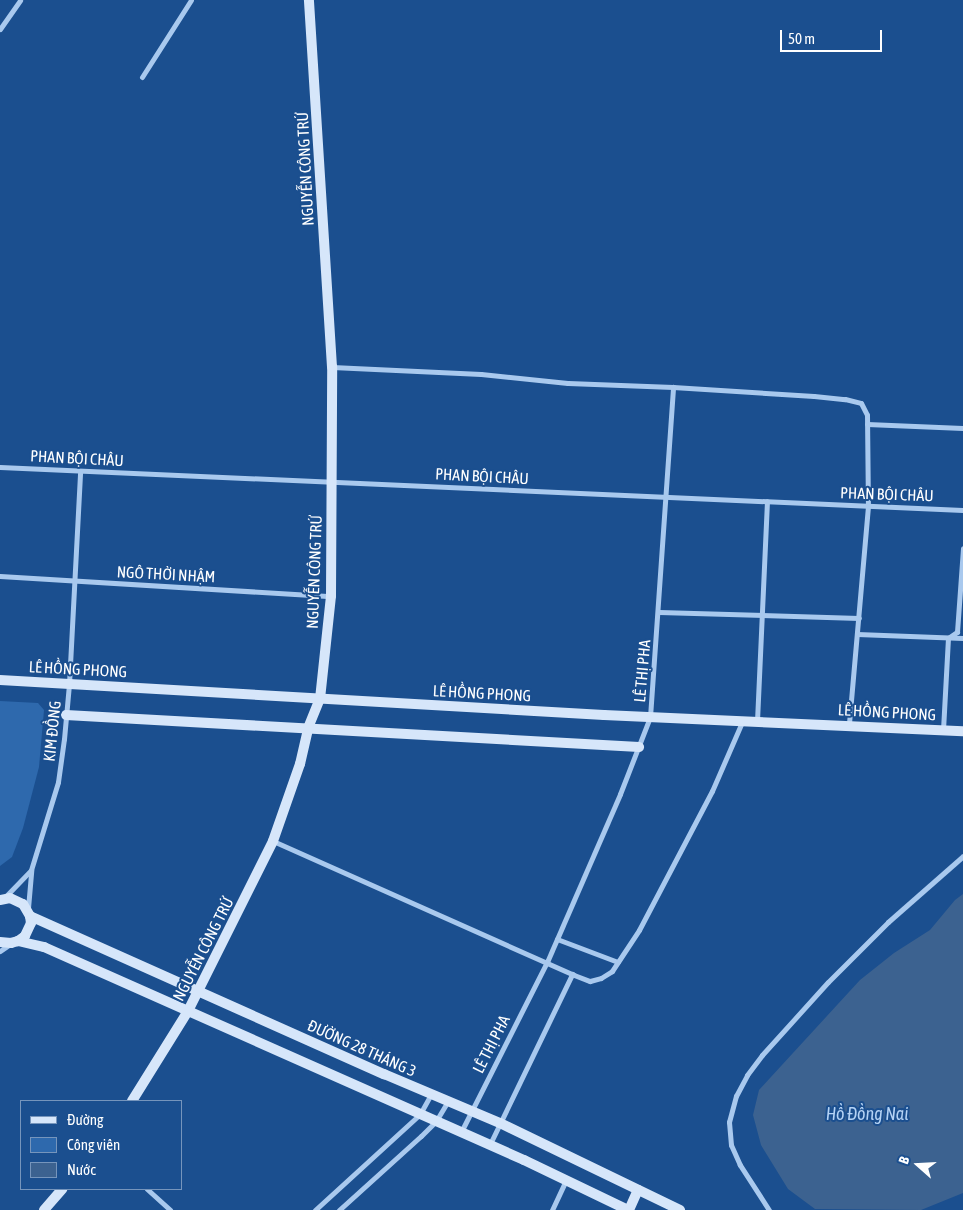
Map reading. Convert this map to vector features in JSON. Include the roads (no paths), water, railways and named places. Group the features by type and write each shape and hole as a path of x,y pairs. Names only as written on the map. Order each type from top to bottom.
{"street":[{"path":"0,29 20,0"},
{"path":"142,77 192,0"},
{"name":"NGUYỄN CÔNG TRỨ","path":"133,1100 188,1011 273,841 300,764 308,728 320,699 331,596 332,367 309,0"},
{"path":"332,367 481,374 568,383 673,387 845,399 861,403 866,415 867,424 868,506 850,726"},
{"name":"LÊ THỊ PHA","path":"461,1132 547,962 650,718 659,612 673,387"},
{"path":"867,424 963,428"},
{"name":"PHAN BỘI CHÂU","path":"0,467 963,510"},
{"name":"KIM ĐỒNG","path":"29,912 31,870 58,782 66,715 80,471"},
{"path":"757,721 767,501"},
{"path":"948,638 956,632 963,548"},
{"name":"NGÔ THỜI NHẬM","path":"0,576 73,582 331,596"},
{"path":"659,612 761,617 859,618"},
{"path":"857,634 963,638"},
{"path":"943,730 948,638"},
{"name":"LÊ HỒNG PHONG","path":"0,680 650,718 742,720 963,731"},
{"path":"66,715 639,747"},
{"path":"273,841 590,981 612,971 639,930 703,809 742,720"},
{"path":"769,1210 740,1165 731,1145 729,1122 736,1096 743,1082 762,1055 828,982 888,922 963,856"},
{"name":"KIM ĐỒNG","path":"2,899 31,870"},
{"name":"ĐƯỜNG 28 THÁNG 3","path":"2,899 17,900 29,912 198,992 500,1123 680,1210"},
{"path":"0,951 15,942 29,930 29,912"},
{"path":"557,939 618,962"},
{"path":"0,942 15,942 44,947 461,1132 629,1210 638,1190"},
{"path":"489,1145 572,974"},
{"path":"315,1210 420,1114 431,1094"},
{"path":"339,1210 436,1121 448,1101"},
{"path":"552,1210 566,1180"},
{"path":"44,1210 61,1190"},
{"path":"148,1190 170,1210"}],"water":[{"name":"Hồ Đồng Nai","path":"963,894 963,1193 921,1210 815,1209 788,1189 761,1145 753,1115 759,1090 860,980 894,953 930,930 955,900"}]}
